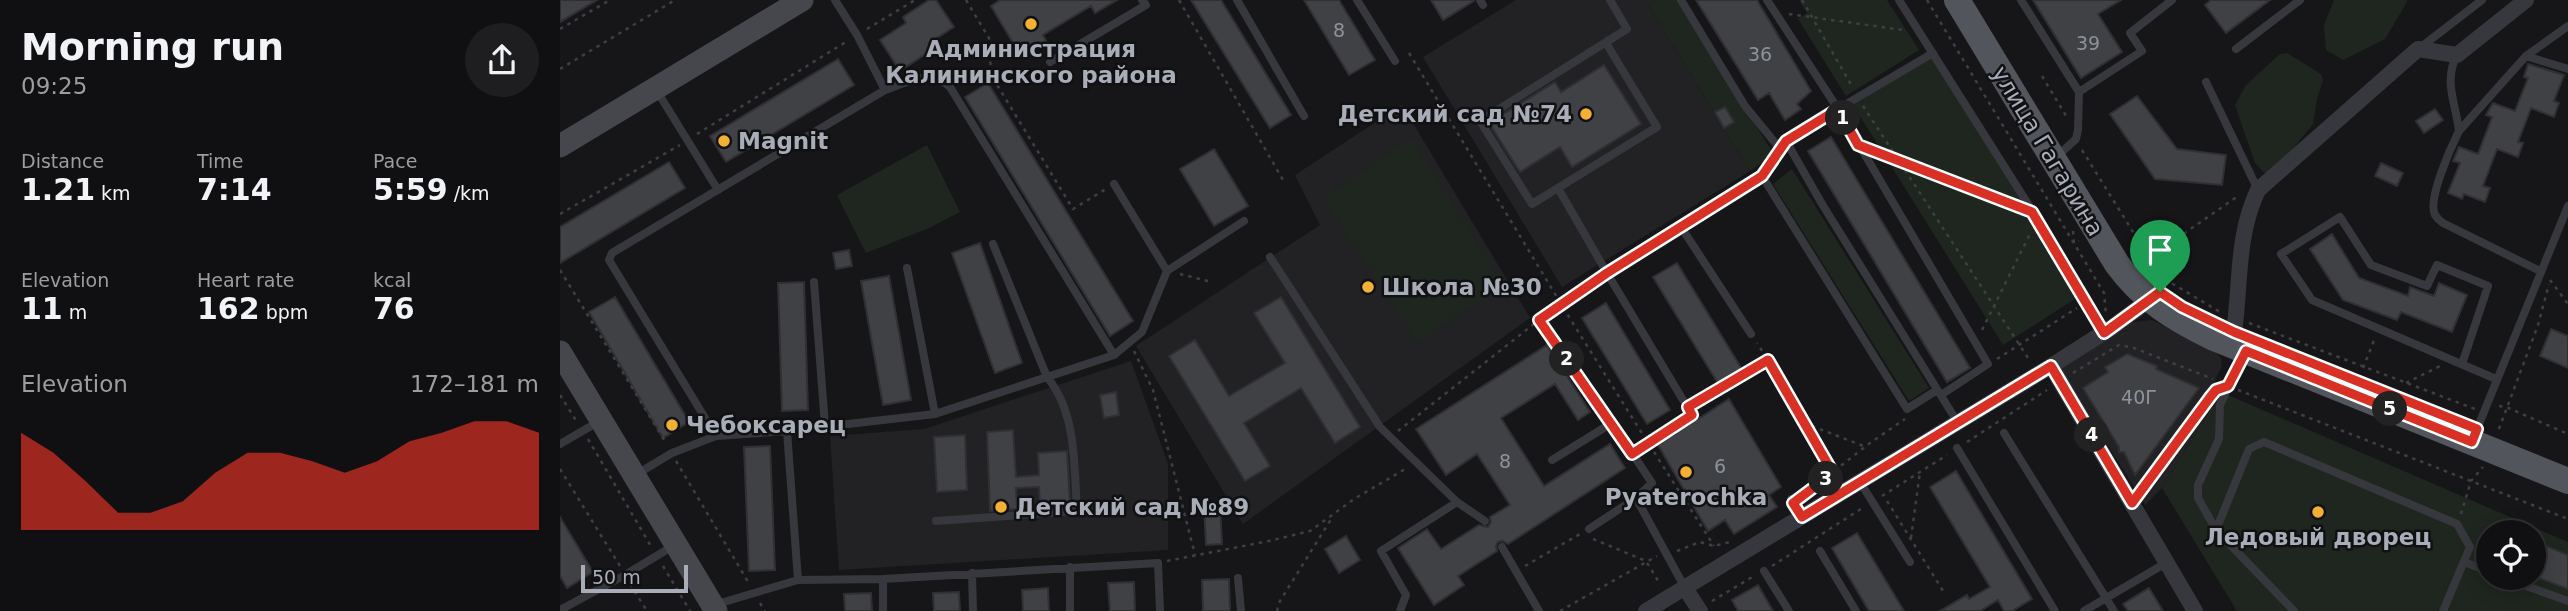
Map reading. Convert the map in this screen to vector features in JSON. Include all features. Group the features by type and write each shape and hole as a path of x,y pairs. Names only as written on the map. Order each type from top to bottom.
{"main road":[{"name":"улица Гагарина","path":"1957,0 2117,264 2154,296 2481,427 2568,467"},
{"name":"улица Гагарина","path":"1972,0 2074,148 2135,267 2154,296"},
{"name":"улица Гагарина","path":"2481,427 2568,481"}],"street":[{"path":"560,146 772,0"},
{"path":"560,128 802,0"},
{"path":"2239,330 2240,250 2248,211 2257,187 2418,49 2457,55 2526,0"},
{"path":"1646,611 1685,588 1795,506 1860,482 2051,366 2154,296"},
{"path":"560,352 589,428 635,475 663,552 715,608"},
{"path":"2051,366 2195,611"},
{"path":"1685,588 1699,610"}],"lane":[{"path":"835,0 885,90"},
{"path":"1050,62 1146,5 1143,0"},
{"path":"1237,0 1304,116"},
{"path":"1357,0 1395,61"},
{"path":"1606,43 1657,127 1532,204 1480,121 1627,29 1610,0"},
{"path":"1681,0 1745,106 1781,150"},
{"path":"1762,176 1907,410 1988,364 1838,109 1768,0"},
{"path":"1899,0 2105,327"},
{"path":"2021,0 2079,92 2078,130 2074,148"},
{"path":"2079,92 2142,51 2130,33 2172,0"},
{"path":"2236,49 2300,0"},
{"path":"2418,49 2482,0"},
{"path":"2540,271 2443,223 2435,215 2433,201 2459,131 2526,56 2568,26"},
{"path":"1607,273 1762,176 1786,141 1933,53"},
{"path":"2457,55 2449,80 2459,131"},
{"path":"2526,56 2568,69"},
{"path":"716,436 609,260 612,253 885,90 917,78 932,77 943,80 950,87 1114,355"},
{"path":"651,82 689,139 718,190"},
{"path":"2206,82 2257,187"},
{"path":"1786,141 1958,423"},
{"path":"1114,184 1167,271"},
{"path":"1558,188 1692,415 1632,454"},
{"path":"2481,427 2496,379 2568,207"},
{"path":"2462,364 2488,286 2437,265 2427,286 2371,265 2340,217 2281,254 2312,300 2496,379"},
{"path":"635,475 672,453 716,436 788,432 935,414 1114,355 1142,332 1167,271 1244,221"},
{"path":"1681,227 1751,334"},
{"path":"936,521 1077,511 1071,429 993,244"},
{"path":"1270,257 1380,427 1457,502 1485,521"},
{"path":"907,268 935,414"},
{"path":"814,282 825,426"},
{"path":"2239,330 2231,387 2219,409 2219,439 2201,477 2198,492 2200,504 2216,530 2294,611"},
{"path":"2132,503 2216,390 2231,387"},
{"path":"1552,460 1612,423 1652,483 1590,534"},
{"path":"560,444 589,428"},
{"path":"788,432 798,580"},
{"path":"2004,433 2114,611"},
{"path":"2216,530 2249,449 2264,442 2458,524 2469,547 2443,611"},
{"path":"1957,448 2052,610"},
{"path":"1860,482 1910,562"},
{"path":"1636,498 1685,588"},
{"path":"1400,611 1406,595 1381,551 1457,502"},
{"path":"1502,547 1539,611"},
{"path":"1821,551 1856,611"},
{"path":"560,609 663,552"},
{"path":"2464,562 2476,567"},
{"path":"715,608 754,592 798,580 883,579 1158,563 1160,611"},
{"path":"2084,611 2166,563"},
{"path":"1070,567 1070,611"},
{"path":"1764,571 1789,611"},
{"path":"972,573 973,611"},
{"path":"1238,578 1241,611"},
{"path":"883,579 883,611"},
{"path":"2537,590 2568,601"}],"path":[{"path":"560,29 610,0"},
{"path":"560,69 675,0"},
{"path":"560,214 689,139 915,0"},
{"path":"966,0 989,37 991,75 1073,209 1114,184"},
{"path":"1179,0 1283,180"},
{"path":"1802,0 1897,159 2020,344"},
{"path":"1927,0 2104,293 2105,327"},
{"path":"1775,12 1919,32"},
{"path":"1409,53 1714,546"},
{"path":"2042,76 2068,119 2074,148 2089,163 2149,258 2173,284 2239,330 2406,383 2481,427 2506,407 2538,325 2550,281 2568,304"},
{"path":"1858,145 2032,212 2057,215"},
{"path":"2074,148 2089,163"},
{"path":"2149,258 2257,187"},
{"path":"1976,342 2024,246"},
{"path":"560,270 669,449"},
{"path":"1167,271 1212,282"},
{"path":"1390,437 1539,320 1607,273"},
{"path":"1988,364 2081,305"},
{"path":"1539,320 1612,423"},
{"path":"2363,368 2379,329"},
{"path":"1751,334 1833,473"},
{"path":"1129,342 1153,390 1195,555"},
{"path":"2065,378 2119,345 2134,348 2215,380"},
{"path":"1688,407 1768,360"},
{"path":"2406,383 2451,360"},
{"path":"2231,387 2568,519"},
{"path":"1699,610 1883,496 2046,390"},
{"path":"560,395 589,428 663,552 690,611"},
{"path":"2493,406 2506,407 2568,434"},
{"path":"1795,506 1866,447 1911,415"},
{"path":"1804,423 1866,447"},
{"path":"675,459 751,587"},
{"path":"1158,563 1310,531 1416,462"},
{"path":"2458,524 2471,481 2482,468"},
{"path":"560,469 646,611"},
{"path":"1911,538 1920,472"},
{"path":"1883,496 1945,594"},
{"path":"1277,611 1279,601 1335,513"},
{"path":"1516,572 1590,534 1646,561"},
{"path":"1560,611 1646,561 1665,553 1700,542 1714,546 1734,540"}],"shaded area":[{"name":"Детский сад №74","path":"1516,0 1645,0 1750,171 1562,287 1423,57"},
{"path":"1645,0 1678,0 1771,150 1768,159 1750,171"},
{"path":"1799,0 1887,0 1919,50 1846,96 1798,19 1807,13"},
{"path":"2334,0 2407,2 2385,39 2343,60 2326,50 2324,25"},
{"path":"2287,53 2321,74 2323,80 2313,124 2275,171 2264,173 2255,163 2235,105 2246,85 2280,54"},
{"path":"1931,55 2081,295 2003,345 1853,105"},
{"name":"Школа №30","path":"1402,105 1530,318 1243,524 1136,346 1320,225 1295,175"},
{"path":"1412,138 1503,284 1418,343 1323,198"},
{"path":"927,145 960,212 929,228 866,253 837,195"},
{"path":"1792,169 1929,388 1909,401 1773,184"},
{"path":"2152,320 2214,351 2221,358 2222,366 2215,380 2221,392 2162,488 2145,505 2060,369 2133,322"},
{"name":"Детский сад №89","path":"1131,361 1168,464 1168,550 839,570 830,436 924,429"},
{"path":"2221,392 2517,520 2476,520 2476,590 2546,590 2546,532 2568,542 2568,611 2237,611 2162,488"}],"building":[{"path":"560,0 597,0 560,22"},
{"path":"929,0 936,0 954,27 929,43 933,49 900,71 880,40 906,23 903,17"},
{"name":"Администрация Калининского района","path":"1000,0 1117,0 1095,13 1091,6 1043,35 1047,43 1022,58 991,6"},
{"path":"1191,0 1221,0 1291,115 1270,128"},
{"path":"1304,0 1339,0 1375,60 1349,75"},
{"path":"1431,0 1474,0 1474,1 1443,20"},
{"path":"1696,0 1757,0 1811,91 1797,104 1801,109 1785,120 1769,93 1758,100"},
{"path":"2033,0 2121,0 2098,14 2122,52 2081,78"},
{"path":"2211,0 2270,0 2226,33 2205,5"},
{"path":"838,59 854,85 726,162 710,136"},
{"path":"2528,64 2564,75 2554,101 2559,103 2554,117 2531,108 2518,142 2523,143 2518,157 2497,149 2483,186 2490,188 2485,202 2464,194 2462,199 2448,193 2460,163 2453,161 2459,147 2478,154 2492,117 2486,115 2493,103 2515,111 2528,78 2524,77"},
{"path":"1604,65 1641,124 1572,167 1560,147 1520,172 1489,123 1555,82 1561,92"},
{"path":"988,83 1133,321 1110,336 965,97"},
{"path":"2137,96 2177,149 2226,155 2222,185 2155,179 2110,114"},
{"path":"1725,107 1734,122 1724,128 1715,112"},
{"path":"2435,109 2443,120 2424,133 2416,121"},
{"path":"1831,137 1970,368 1947,382 1808,151"},
{"path":"1214,149 1248,206 1214,226 1180,169"},
{"path":"669,162 685,188 560,263 560,227"},
{"path":"2381,163 2403,173 2397,186 2375,176"},
{"path":"2332,234 2359,278 2408,296 2410,287 2434,296 2439,283 2467,295 2452,332 2401,312 2397,320 2343,300 2310,249"},
{"path":"980,243 1022,363 995,373 952,253"},
{"path":"849,250 852,266 836,269 833,253"},
{"path":"1677,263 1743,371 1719,385 1653,277"},
{"path":"889,276 911,400 883,405 861,281"},
{"path":"804,282 808,410 782,411 778,283"},
{"path":"615,297 689,422 663,438 589,312"},
{"path":"1281,297 1360,427 1335,443 1301,388 1244,423 1270,466 1245,481 1169,356 1195,340 1229,396 1285,363 1254,313"},
{"path":"1606,303 1670,410 1647,424 1582,318"},
{"path":"2551,329 2568,336 2568,368 2540,356"},
{"path":"1547,345 1590,412 1578,420 1555,384 1501,418 1544,486 1610,444 1625,468 1508,544 1498,542 1497,551 1458,576 1464,585 1434,605 1398,548 1427,529 1441,549 1479,525 1488,527 1490,517 1510,505 1477,454 1446,475 1416,429"},
{"path":"2127,354 2199,388 2135,475 2124,452 2119,452 2119,447 2083,388 2108,372 2105,367"},
{"path":"1116,392 1119,415 1104,418 1100,395"},
{"path":"1729,399 1781,487 1769,495 1777,507 1734,534 1725,520 1708,531 1658,445"},
{"path":"1013,430 1016,477 1039,475 1038,453 1067,451 1070,505 1040,507 1039,487 1016,488 1017,509 990,511 987,432"},
{"path":"965,435 967,490 937,492 934,437"},
{"path":"770,446 775,570 749,571 744,447"},
{"path":"1956,471 2032,599 2012,611 2004,611 1998,600 1980,611 1940,611 1967,595 1969,599 1990,587 1930,487"},
{"path":"1220,505 1222,544 1206,545 1204,506"},
{"path":"560,517 593,572 567,588 560,576"},
{"path":"1857,533 1904,611 1869,611 1832,548"},
{"path":"1346,536 1360,560 1339,573 1325,549"},
{"path":"2546,546 2568,555 2568,589 2546,581"},
{"path":"1229,579 1230,611 1203,611 1202,580"},
{"path":"1134,582 1135,611 1110,611 1108,583"},
{"path":"1758,585 1773,611 1738,611 1732,600"},
{"path":"1048,588 1049,611 1023,611 1022,590"},
{"path":"2149,588 2163,611 2128,611 2123,604"},
{"path":"959,592 960,611 934,611 933,593"},
{"path":"871,593 872,611 845,611 844,594"}],"place":[{"name":"Администрация Калининского района","path":"1031,24"},
{"name":"Детский сад №74","path":"1586,114"},
{"name":"Magnit","path":"724,141"},
{"name":"Школа №30","path":"1368,287"},
{"name":"Чебоксарец","path":"672,425"},
{"name":"Pyaterochka","path":"1686,472"},
{"name":"Детский сад №89","path":"1001,507"},
{"name":"Ледовый дворец","path":"2318,512"}],"route":[{"path":"1838,109 1858,145 2032,212 2104,333 2160,292 2207,321 2477,429 2472,442 2246,351 2228,386 2216,390 2211,396 2132,503 2051,366 1802,517 1793,503 1833,473 1768,360 1688,407 1692,415 1632,454 1539,320 1607,273 1762,176 1786,141 1838,109"}]}
